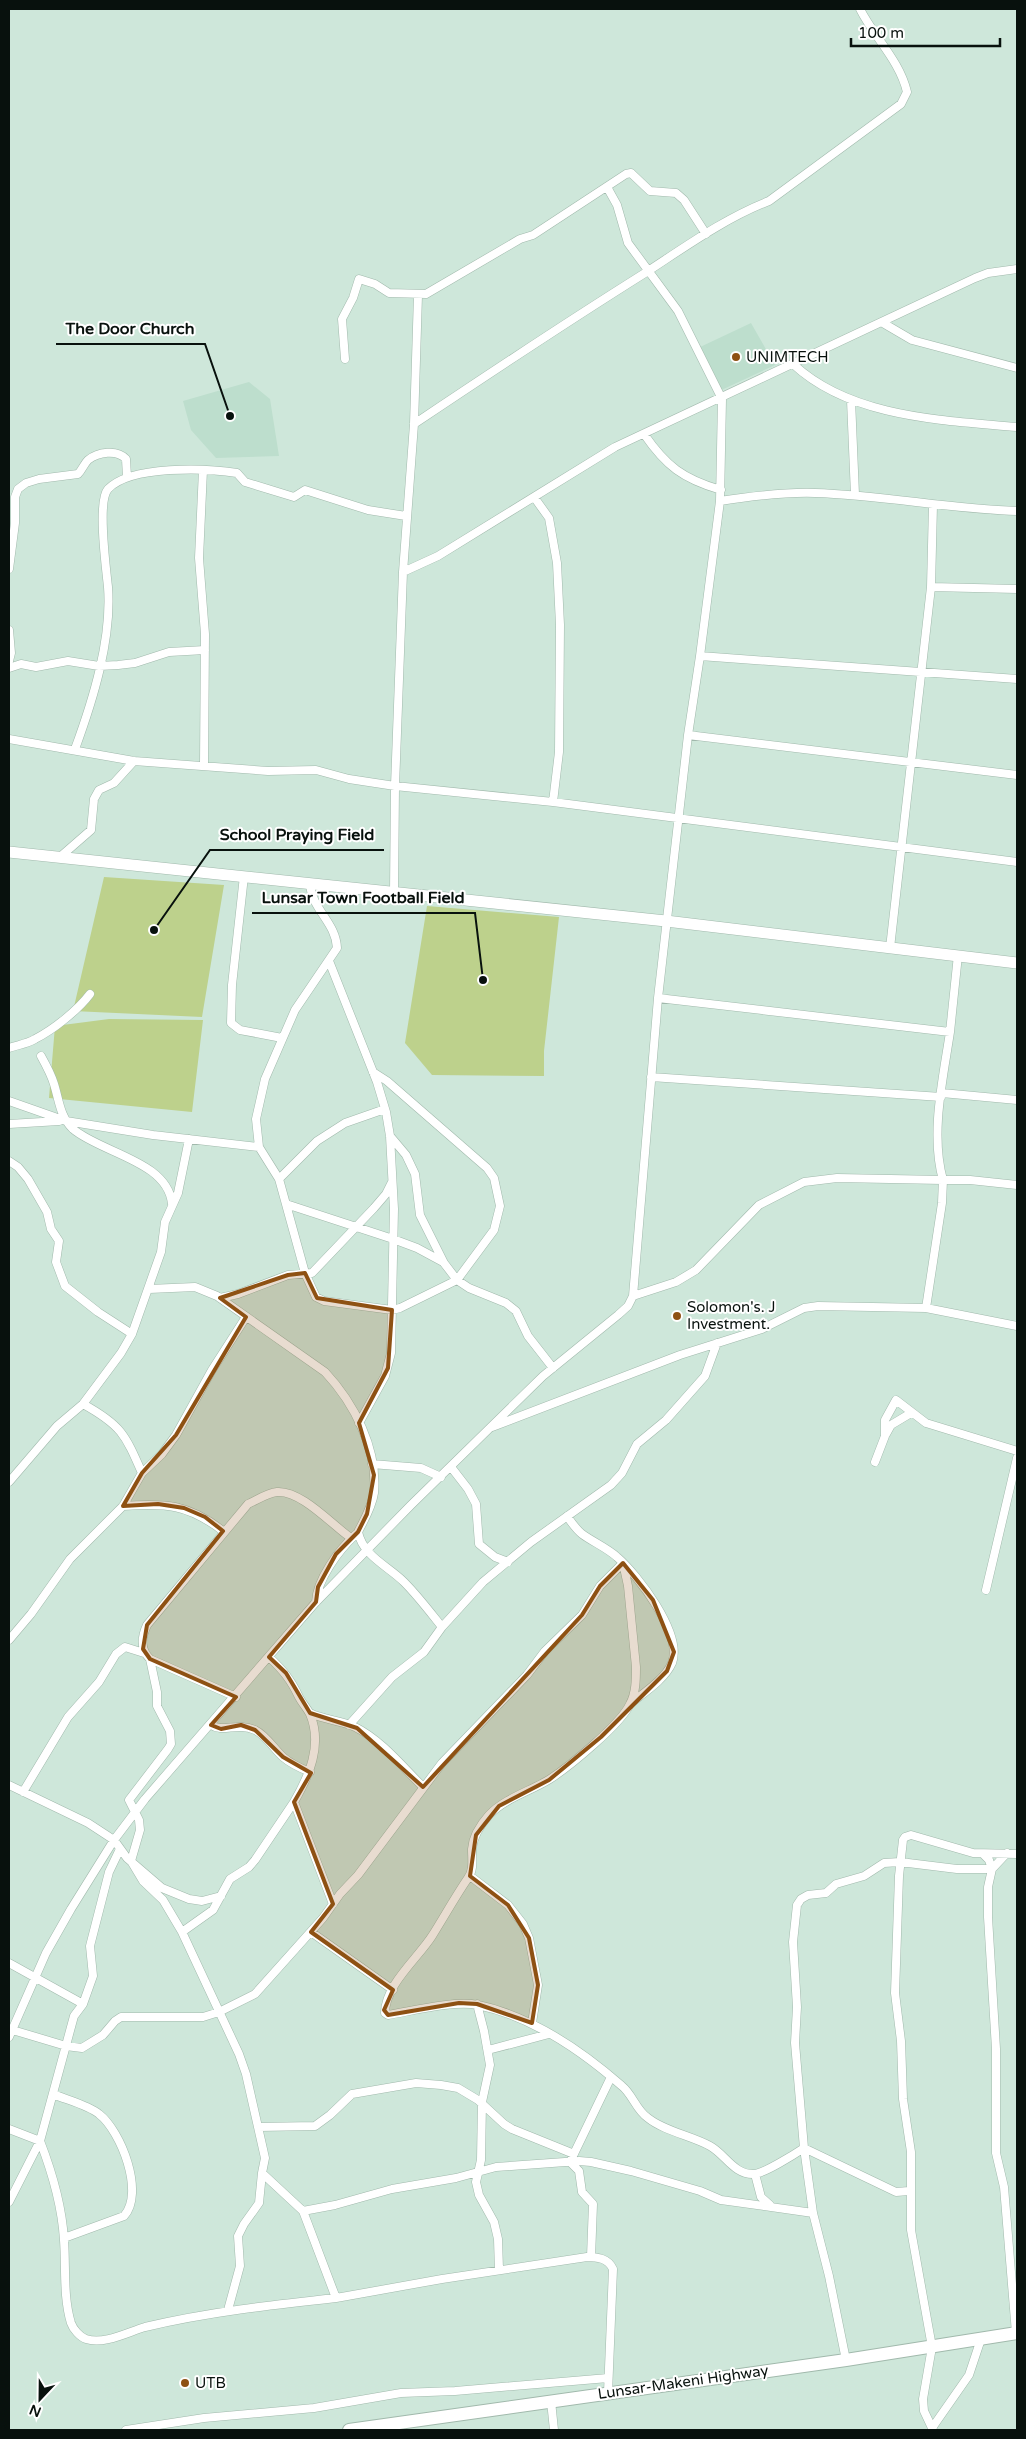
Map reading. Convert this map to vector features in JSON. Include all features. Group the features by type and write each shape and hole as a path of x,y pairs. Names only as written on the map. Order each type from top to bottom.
{"main road":[{"name":"Lunsar-Makeni Highway","path":"349,2430 846,2360 1017,2333"}],"street":[{"path":"414,424 568,321 706,234 749,209 769,201 901,104 907,92 902,75 864,11"},
{"path":"345,359 342,319 353,298 359,279 375,284 389,293 426,294 520,239 533,235 628,173 650,191 676,193 684,200 706,234"},
{"path":"607,186 617,205 628,243 647,272 678,311 722,399 720,501 688,736 666,921 650,1077 634,1296 628,1306 552,1368 488,1428 316,1602 134,1814 114,1840 71,1909 46,1953 10,2032 66,2046 82,2048 103,2035 115,2021 121,2018 203,2017 219,2012 255,1994 311,1932 410,1809 423,1787 486,1715 527,1675 545,1652 582,1615 600,1586 623,1563"},
{"path":"403,572 438,556 615,447 722,399 975,278 988,273 1017,269"},
{"path":"394,892 395,786 403,572 414,424 418,295"},
{"path":"883,323 912,340 1017,368"},
{"path":"794,364 808,378 851,400 874,408 1017,427"},
{"path":"851,400 855,496"},
{"path":"644,434 658,454 686,478 721,490"},
{"path":"9,569 15,523 15,498 18,489 26,483 39,479 78,474 86,462 96,454 115,453 123,456 126,459 127,477"},
{"path":"75,749 107,637 109,607 104,555 104,497 107,490 127,477 138,474 203,470 237,473 245,482 294,496 305,490 368,510 406,516"},
{"path":"203,470 199,558 205,650 204,766"},
{"path":"720,501 765,494 814,493 1017,511"},
{"path":"534,497 549,518 557,563 560,625 559,752 553,802"},
{"path":"890,948 931,587 933,505"},
{"path":"931,587 1017,589"},
{"path":"9,630 11,653 9,660"},
{"path":"9,668 21,664 36,667 68,661 99,666 134,663 169,652 205,650"},
{"path":"700,656 1017,679"},
{"path":"688,736 1017,775"},
{"path":"9,739 75,749 134,761 268,771 316,770 349,779 395,786 553,802 1017,862"},
{"path":"60,856 91,830 94,799 99,790 114,783 134,761"},
{"path":"9,852 666,921 1017,963"},
{"path":"244,876 232,985 231,1023 240,1030 282,1038"},
{"path":"310,883 310,895 333,929 337,941 335,954 295,1010 282,1038 258,1100 256,1119 259,1147 279,1179 305,1273 319,1299 392,1310 400,1308 456,1280 494,1230 500,1206 494,1178 487,1168 387,1081 373,1072"},
{"path":"926,1308 942,1203 943,1180 937,1159 941,1095 958,955"},
{"path":"329,962 373,1072 385,1110 390,1136 393,1239 392,1310 388,1368 359,1423"},
{"path":"9,1048 33,1041 45,1034 82,1004 90,994"},
{"path":"658,998 950,1032"},
{"path":"41,1056 49,1071 66,1121 88,1139 148,1168 169,1190 172,1204"},
{"path":"650,1077 1017,1100"},
{"path":"9,1101 66,1121 259,1147"},
{"path":"279,1179 317,1141 345,1124 385,1110"},
{"path":"9,1124 66,1121"},
{"path":"390,1136 406,1155 415,1174 420,1215 444,1263 456,1280 506,1303 516,1310 528,1336 552,1368"},
{"path":"9,1482 57,1426 83,1404 121,1353 132,1334 161,1252 166,1222 178,1193 189,1139"},
{"path":"9,1161 18,1167 28,1179 47,1212 51,1229 59,1241 56,1262 65,1286 98,1312 132,1334"},
{"path":"634,1296 676,1282 696,1270 759,1205 804,1182 837,1178 970,1180 1017,1184"},
{"path":"220,1298 238,1294 288,1274 312,1273 323,1264 386,1194 392,1180"},
{"path":"286,1204 393,1239 417,1248 444,1263"},
{"path":"149,1289 195,1287 220,1298 325,1372 366,1436 372,1464 374,1495 368,1514 358,1532 336,1554 318,1588 316,1602"},
{"path":"488,1428 717,1343 762,1329 804,1308 818,1306 926,1308 1017,1326"},
{"path":"9,1640 70,1559 123,1506 142,1473 162,1454 176,1435 212,1370 246,1317"},
{"path":"349,1725 392,1677 424,1652 442,1627 483,1582 567,1516 611,1485 622,1473 637,1444 666,1420 705,1376 717,1343"},
{"path":"885,1436 885,1420 896,1400 926,1423 952,1433 1017,1451"},
{"path":"83,1404 108,1418 120,1430 142,1473"},
{"path":"875,1462 891,1425 911,1413"},
{"path":"986,1590 1017,1458"},
{"path":"372,1464 421,1468 441,1477"},
{"path":"451,1467 468,1489 476,1504 479,1544 495,1557 508,1562"},
{"path":"144,1652 143,1634 147,1625 223,1531 248,1504 279,1492 304,1500 351,1540 360,1543"},
{"path":"123,1506 158,1504 184,1508 205,1517 223,1531"},
{"path":"567,1516 580,1532 616,1556 653,1600 666,1624 674,1652 667,1671 631,1703 601,1737 565,1768 549,1780 500,1806 489,1816 476,1835 472,1847 470,1876 456,1893 431,1937 407,1966 384,2010 388,2015 459,2003 477,2004 532,2023 611,2077 630,2094 640,2111 649,2120 712,2146 728,2163 742,2171 754,2174 783,2161 804,2148"},
{"path":"358,1532 360,1543 366,1551 403,1581 442,1627"},
{"path":"623,1563 628,1586 636,1667 636,1680 631,1703"},
{"path":"9,1624 17,1629"},
{"path":"23,1792 68,1717 99,1682 116,1654 125,1647 144,1652 150,1659 236,1697"},
{"path":"182,1932 213,1910 230,1879 249,1867 255,1860 294,1802 310,1772 313,1761 314,1731 310,1713 286,1672 269,1657"},
{"path":"150,1659 156,1684 157,1706 170,1731 171,1739 168,1749 130,1798 134,1814 139,1820 140,1830 131,1861 143,1881 163,1900 182,1932 219,2012 246,2074 264,2158 259,2204 244,2224 238,2236 240,2266 228,2310"},
{"path":"310,1713 320,1718 349,1725 374,1741 423,1787"},
{"path":"211,1725 221,1729 241,1725 256,1730 283,1757 297,1767 310,1772"},
{"path":"9,1785 88,1823 114,1840 131,1861 162,1888 176,1895 202,1901 221,1896"},
{"path":"294,1802 333,1904"},
{"path":"932,2429 924,2411 923,2399 932,2346 910,2230 911,2152 903,2099 901,2041 895,1993 900,1862 903,1840 911,1835 963,1851 983,1854 1017,1854"},
{"path":"9,2202 40,2141 74,2016 82,2004 93,1976 90,1946 109,1872 120,1849"},
{"path":"1007,1853 992,1869 988,1887 988,1917 996,2049 996,2153 1004,2186 1017,2333"},
{"path":"983,1854 989,1860 992,1869"},
{"path":"846,2360 829,2276 813,2213 804,2148 795,2043 797,2007 793,1942 797,1905 801,1899 808,1895 826,1893 836,1884 864,1876 884,1863 900,1862 957,1869 992,1869"},
{"path":"470,1876 508,1905 523,1924 529,1938 538,1985 532,2023"},
{"path":"311,1932 393,1990"},
{"path":"9,1963 82,2004"},
{"path":"477,2004 490,2065 482,2102 481,2160 476,2182 479,2195 494,2222 498,2239 499,2270"},
{"path":"488,2050 549,2034"},
{"path":"570,2162 611,2077"},
{"path":"258,2127 315,2126 352,2094 416,2083 441,2084 458,2088 482,2102 504,2124 512,2129 574,2154"},
{"path":"53,2094 99,2113 111,2126 121,2145 133,2182 129,2211 124,2216 64,2238"},
{"path":"9,2129 40,2141 52,2173 64,2238 66,2297 71,2325 78,2334 86,2339 115,2337 145,2327 228,2310 336,2298 499,2270 591,2257 607,2261 613,2269 608,2393"},
{"path":"804,2148 896,2192 910,2191"},
{"path":"570,2162 579,2171 582,2192 593,2204 591,2257"},
{"path":"303,2211 335,2205 392,2188 456,2178 496,2167 591,2162 700,2191 721,2200 813,2213"},
{"path":"262,2172 303,2211 336,2298"},
{"path":"754,2174 761,2197 771,2206"},
{"path":"932,2429 969,2375 981,2339"},
{"path":"126,2430 169,2422 314,2408 400,2393 455,2391 608,2378"},
{"path":"551,2401 554,2430"}],"highlighted area":[{"path":"305,1273 317,1298 392,1310 388,1368 359,1423 374,1475 367,1514 358,1532 336,1554 318,1587 316,1602 269,1657 286,1673 310,1713 357,1728 423,1787 582,1615 600,1586 623,1563 653,1600 674,1652 667,1671 601,1737 549,1780 499,1806 476,1835 470,1876 508,1905 529,1938 538,1985 532,2023 477,2004 459,2003 388,2015 384,2010 393,1990 311,1932 333,1904 294,1802 311,1773 283,1757 255,1730 241,1725 221,1729 211,1725 236,1697 150,1659 143,1649 147,1625 223,1531 205,1517 184,1508 158,1504 123,1506 142,1473 176,1435 246,1317 220,1298 288,1275"}],"shaded area":[{"name":"UNIMTECH","path":"751,323 775,365 715,393 698,348"},
{"path":"249,382 270,399 279,456 216,458 191,430 183,401"}],"green space":[{"path":"104,877 224,885 202,1017 73,1011"},
{"path":"427,906 559,917 544,1051 544,1076 432,1075 405,1043"},
{"path":"109,1019 203,1020 192,1112 49,1098 55,1026"}],"place":[{"name":"UNIMTECH","path":"736,357"},
{"name":"The Door Church","path":"230,416"},
{"name":"School Praying Field","path":"154,930"},
{"name":"Lunsar Town Football Field","path":"483,980"},
{"name":"Solomon's. J Investment.","path":"677,1316"},
{"name":"UTB","path":"185,2383"}]}
